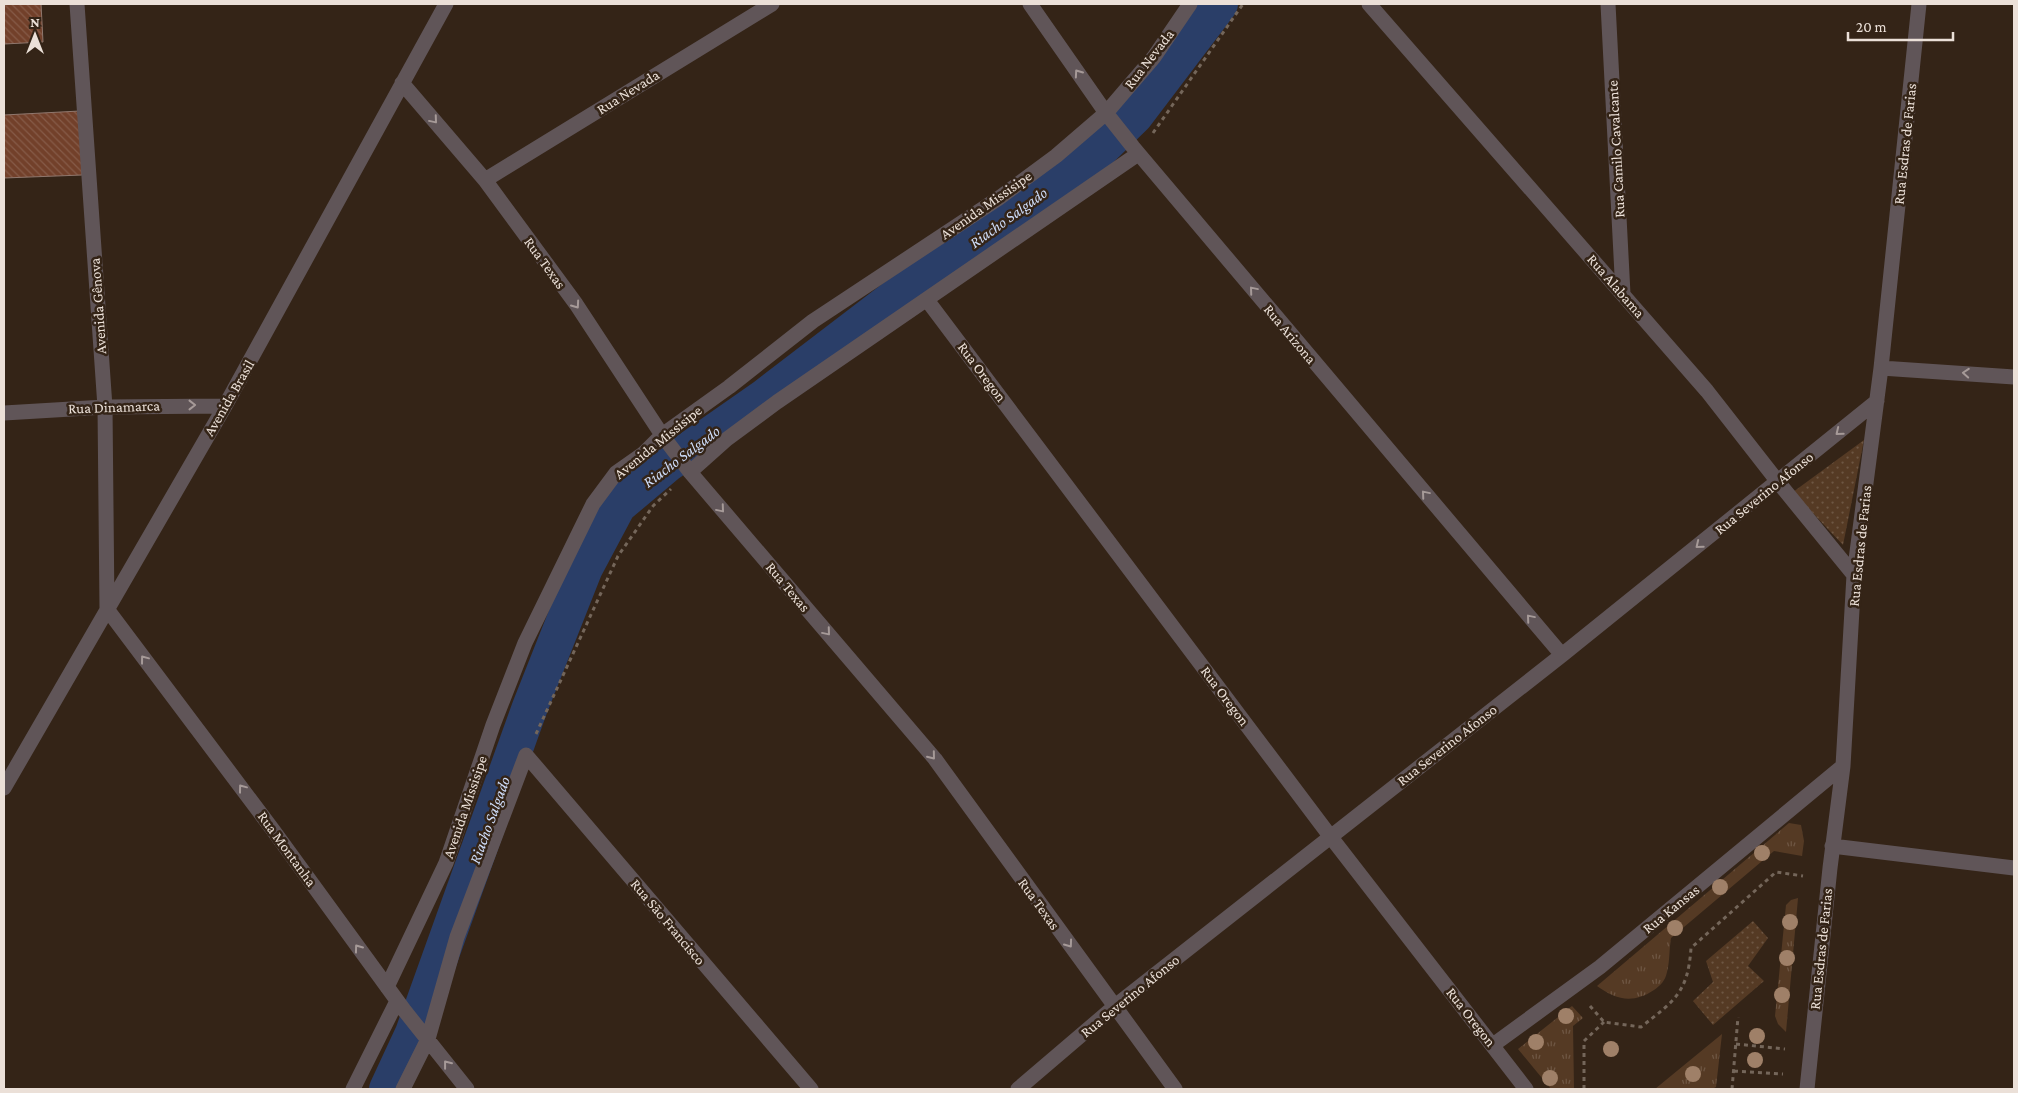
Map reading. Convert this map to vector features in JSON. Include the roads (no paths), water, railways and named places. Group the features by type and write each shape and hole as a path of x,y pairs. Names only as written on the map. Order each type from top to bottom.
{"street":[{"name":"Avenida Gênova","path":"77,4 105,407 107,609"},
{"name":"Avenida Brasil","path":"4,788 225,406 446,4"},
{"name":"Rua Nevada","path":"485,180 772,4"},
{"name":"Rua Arizona","path":"1030,4 1108,116 1562,655"},
{"name":"Rua Nevada","path":"1108,116 1154,57 1190,4"},
{"name":"Rua Alabama","path":"1369,4 1707,391 1854,576"},
{"name":"Rua Camilo Cavalcante","path":"1608,4 1624,294"},
{"name":"Rua Esdras de Farias","path":"1807,1089 1812,1024 1843,766 1854,576 1881,368 1919,4"},
{"name":"Rua Texas","path":"402,83 485,180 576,304 688,470 935,759 1175,1089"},
{"name":"Avenida Missisipe","path":"387,987 446,863 493,725 525,642 593,504 616,473 643,454 662,434 729,387 813,321 999,198 1108,116"},
{"path":"688,470 777,402 927,300 1136,150"},
{"name":"Rua Oregon","path":"927,300 1330,836 1526,1089"},
{"path":"1881,368 2014,376"},
{"name":"Rua Severino Afonso","path":"1018,1089 1114,1007 1562,655 1877,401"},
{"name":"Rua Dinamarca","path":"4,413 105,407 225,406"},
{"name":"Rua Montanha","path":"107,609 274,830 400,1006 467,1089"},
{"name":"Rua São Francisco","path":"425,1036 457,937 526,755 811,1089"},
{"name":"Rua Kansas","path":"1493,1045 1600,967 1843,766"},
{"path":"1832,846 2014,868"},
{"path":"353,1089 400,1006"},
{"path":"402,1089 425,1036"}],"waterway":[{"name":"Riacho Salgado","path":"387,1089 413,1033 530,707 585,568 618,506 668,464 764,397 892,299 1097,153 1135,116 1220,4"}]}
